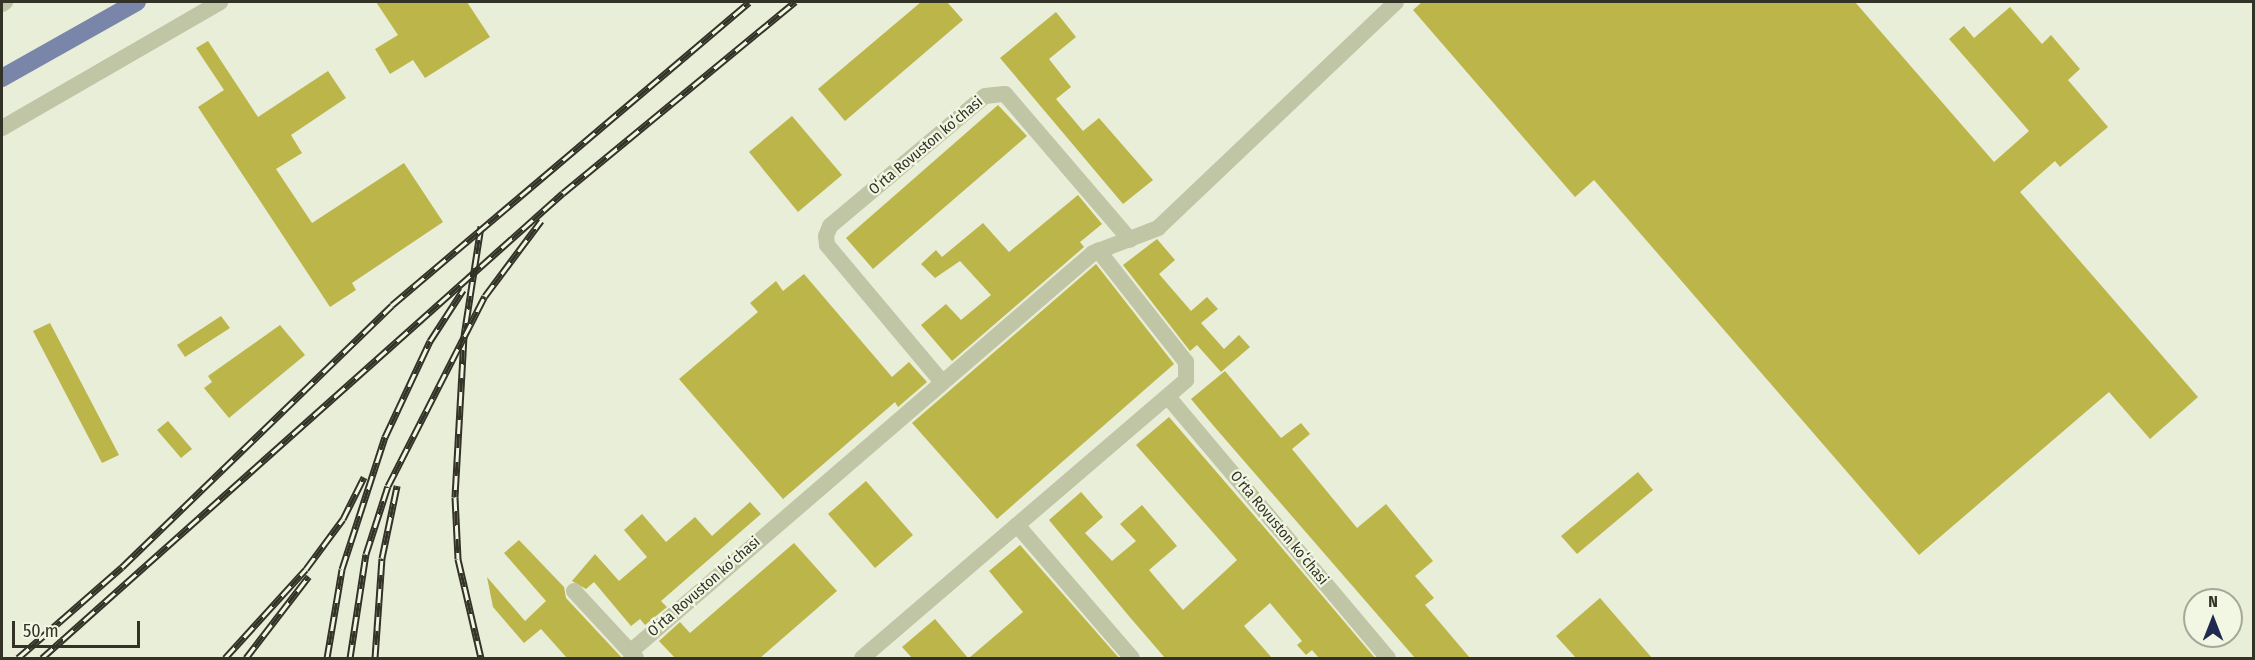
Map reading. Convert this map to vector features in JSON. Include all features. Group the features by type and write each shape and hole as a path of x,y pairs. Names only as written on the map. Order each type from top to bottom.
{"street":[{"path":"2,128 220,2"},
{"path":"1130,240 1158,228 1395,2"},
{"name":"Oʻrta Rovuston koʻchasi","path":"574,591 633,655 942,382 1098,250 1130,240 1005,94 985,96 826,236 827,245 942,382"},
{"path":"872,655 1017,525 1169,398 1189,369 1098,250"},
{"name":"Oʻrta Rovuston koʻchasi","path":"1169,398 1388,658"},
{"path":"1017,525 1132,658"}],"building":[{"path":"376,2 467,2 490,37 425,78 413,60 390,74 375,49 398,35"},
{"path":"921,2 947,2 963,20 845,121 818,89"},
{"path":"1422,2 1855,2 1994,162 2029,131 1949,39 1964,26 1974,38 2010,7 2042,44 2051,35 2080,69 2068,80 2108,127 2060,167 2055,161 2020,192 2198,397 2150,439 2109,392 1919,555 1594,180 1575,197 1413,10"},
{"path":"1056,12 1076,37 1049,59 1071,87 1056,99 1083,131 1099,118 1153,180 1123,204 1000,58"},
{"path":"208,41 258,117 328,71 346,98 291,135 302,153 276,169 312,223 404,163 443,222 352,283 356,290 330,307 198,107 224,90 196,48"},
{"path":"998,105 1027,136 873,269 846,238"},
{"path":"792,116 842,175 798,212 749,152"},
{"path":"1078,195 1102,224 1080,242 1084,247 952,361 921,325 946,304 961,320 991,295 960,261 935,278 921,264 936,250 942,257 983,223 1009,252"},
{"path":"1157,239 1175,260 1159,274 1191,311 1207,297 1218,309 1201,323 1224,349 1239,335 1250,347 1221,372 1197,345 1190,351 1123,265"},
{"path":"1096,264 1174,364 997,519 912,423"},
{"path":"804,274 892,377 909,362 927,382 898,407 895,402 783,499 679,379 758,312 750,303 776,281 783,291"},
{"path":"221,316 230,328 185,357 177,345"},
{"path":"50,323 119,455 102,463 33,331"},
{"path":"280,325 305,355 229,418 204,388 212,382 208,376"},
{"path":"1225,371 1281,438 1301,423 1310,434 1292,449 1357,528 1386,504 1433,561 1415,576 1434,598 1425,605 1470,658 1415,658 1212,424 1191,399"},
{"path":"1169,417 1375,658 1319,658 1312,650 1306,655 1297,645 1302,641 1270,603 1244,626 1272,658 1165,658 1128,615 1049,520 1081,492 1103,517 1085,533 1112,561 1136,541 1120,524 1142,505 1177,546 1149,570 1183,610 1237,560 1136,445"},
{"path":"168,421 192,449 181,458 157,430"},
{"path":"1638,472 1653,490 1577,554 1561,536"},
{"path":"866,481 913,535 875,568 828,514"},
{"path":"750,502 761,514 661,601 667,607 645,625 640,619 631,626 594,582 586,589 572,581 595,554 619,581 647,557 624,530 642,514 666,542 695,517 712,536"},
{"path":"519,540 564,587 566,598 622,658 567,658 541,629 524,643 493,607 487,577 525,621 546,601 504,553"},
{"path":"794,543 837,591 760,658 675,658 659,641 680,622 690,633"},
{"path":"1020,545 1119,658 969,658 1023,612 989,571"},
{"path":"1600,598 1652,658 1576,658 1556,636"},
{"path":"935,619 968,658 912,658 902,647"}],"waterway":[{"path":"2,78 137,2"}],"railway":[{"path":"18,658 122,567 392,305 749,2"},
{"path":"42,658 563,193 795,2"},
{"path":"350,658 366,554 388,486 485,296 541,221"},
{"path":"481,226 464,336 455,497 458,559 481,658"},
{"path":"327,658 342,569 385,437 430,341 463,290"},
{"path":"225,658 306,569 343,519 364,477"},
{"path":"375,658 382,558 397,486"},
{"path":"246,658 309,576"}]}
